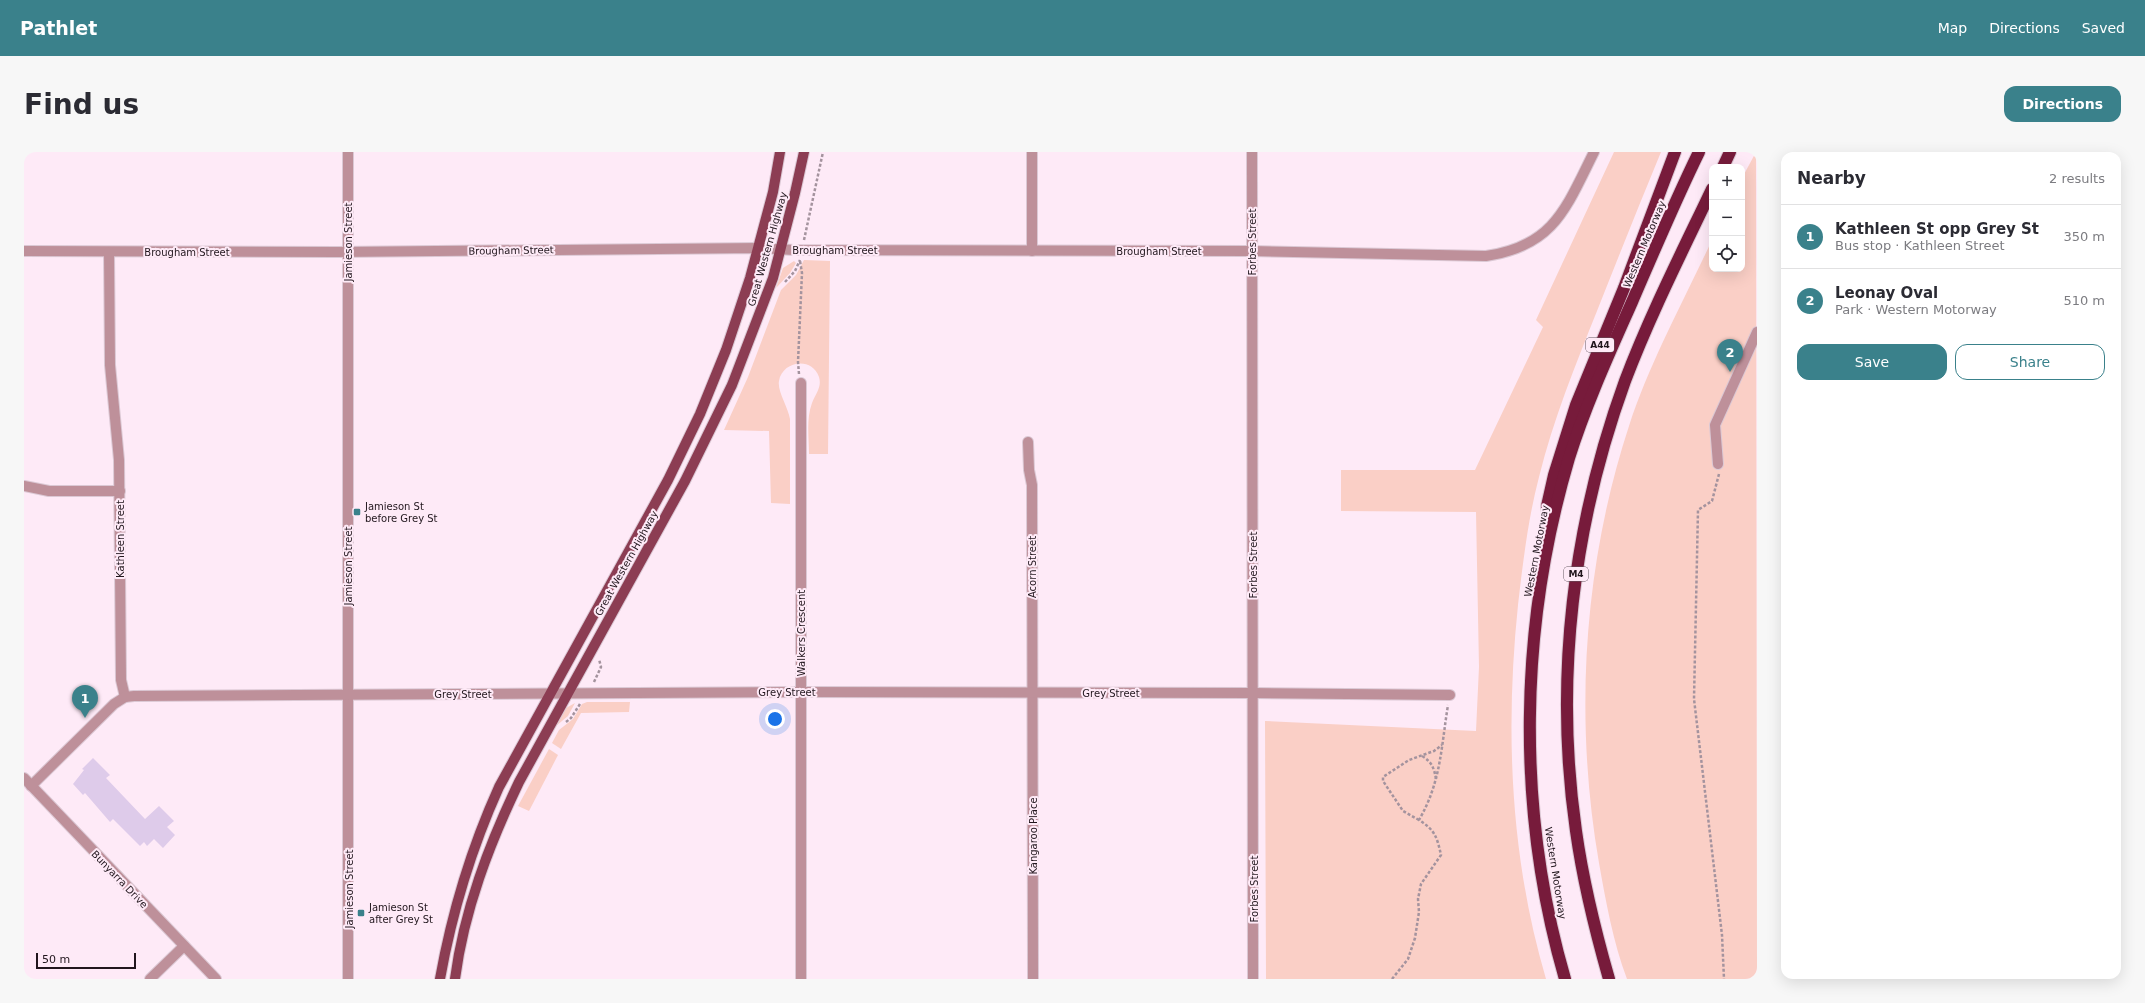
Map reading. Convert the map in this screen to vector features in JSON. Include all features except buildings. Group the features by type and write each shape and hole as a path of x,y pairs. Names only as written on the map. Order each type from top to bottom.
{"highway":[{"name":"A44","path":"1548,542 1547,506 1566,434 1576,405 1624,288 1675,152"},
{"name":"Western Motorway","path":"1565,979 1549,916 1538,848 1530,748 1533,650 1548,542 1583,416 1665,223 1699,152"},
{"name":"M4","path":"1609,979 1590,905 1576,830 1571,786 1567,717 1569,640 1573,601 1582,539 1591,493 1615,410 1640,343 1709,195"}],"main road":[{"name":"Great Western Highway","path":"440,979 448,932 458,894 481,828 499,787 549,693 668,480 726,350 759,248 780,152"},
{"name":"Great Western Highway","path":"455,979 464,929 491,842 518,782 685,481 720,410 761,314 781,249 804,152"}],"street":[{"name":"Jamieson Street","path":"348,152 348,979"},
{"path":"1032,152 1032,251"},
{"name":"Forbes Street","path":"1252,152 1254,979"},
{"name":"Brougham Street","path":"24,251 348,252 759,248 1032,251 1252,251 1475,256 1511,251 1539,237 1558,219 1572,198 1594,152"},
{"name":"Kathleen Street","path":"109,252 110,354 120,491 120,680 125,697"},
{"path":"1718,464 1715,425 1757,332"},
{"name":"Walkers Crescent","path":"801,383 801,979"},
{"name":"Acorn Street","path":"1028,442 1029,470 1032,485 1033,692"},
{"path":"24,486 49,491 120,491"},
{"name":"Grey Street","path":"125,697 146,695 568,692 1033,692 1450,695"},
{"name":"Kangaroo Place","path":"1032,979 1033,692"},
{"path":"28,782 114,704 125,697"},
{"name":"Bunyarra Drive","path":"28,782 216,979"},
{"path":"150,979 184,946"}],"path":[{"path":"804,239 823,152"},
{"path":"800,261 802,274 798,362 801,383"},
{"path":"1718,464 1719,475 1712,501 1698,510 1694,678 1699,742 1722,935 1724,979"},
{"path":"1419,820 1429,802 1437,782 1450,695"},
{"path":"1392,979 1408,959 1415,938 1419,912 1418,899 1421,884 1441,855 1437,838 1430,827 1403,811 1383,781 1383,777 1409,760 1434,751 1442,745"},
{"path":"1421,756 1429,760 1432,764 1437,782"}],"shaded area":[{"path":"1614,152 1661,152 1573,373 1545,456 1535,493 1526,541 1514,652 1512,746 1518,840 1534,933 1546,979 1266,979 1265,721 1476,731 1479,667 1476,512 1341,511 1341,470 1475,470 1543,327 1536,320"},
{"path":"1756,152 1757,979 1627,979 1607,907 1599,863 1591,809 1587,754 1585,698 1587,643 1601,533 1613,479 1629,426 1646,379 1709,246 1709,272 1745,272 1745,172"},
{"path":"804,260 830,261 828,454 809,454 809,415 820,384 819,377 815,370 810,366 804,364 791,365 781,374 779,381 781,394 790,419 790,504 771,503 769,431 724,430 748,377 781,290 796,275"},
{"path":"794,261 796,263 790,273 776,288 783,268"},
{"path":"587,702 630,702 629,712 581,713 561,749 552,743 559,730 573,719 582,704"},
{"path":"575,703 568,716 556,726 566,708"},
{"path":"549,749 558,755 529,811 518,806"}],"place":[{"name":"Leonay Oval","path":"1730,372"},
{"name":"Jamieson St before Grey St","path":"357,512"},
{"name":"Kathleen St opp Grey St","path":"85,718"},
{"name":"Jamieson St after Grey St","path":"361,913"}]}
